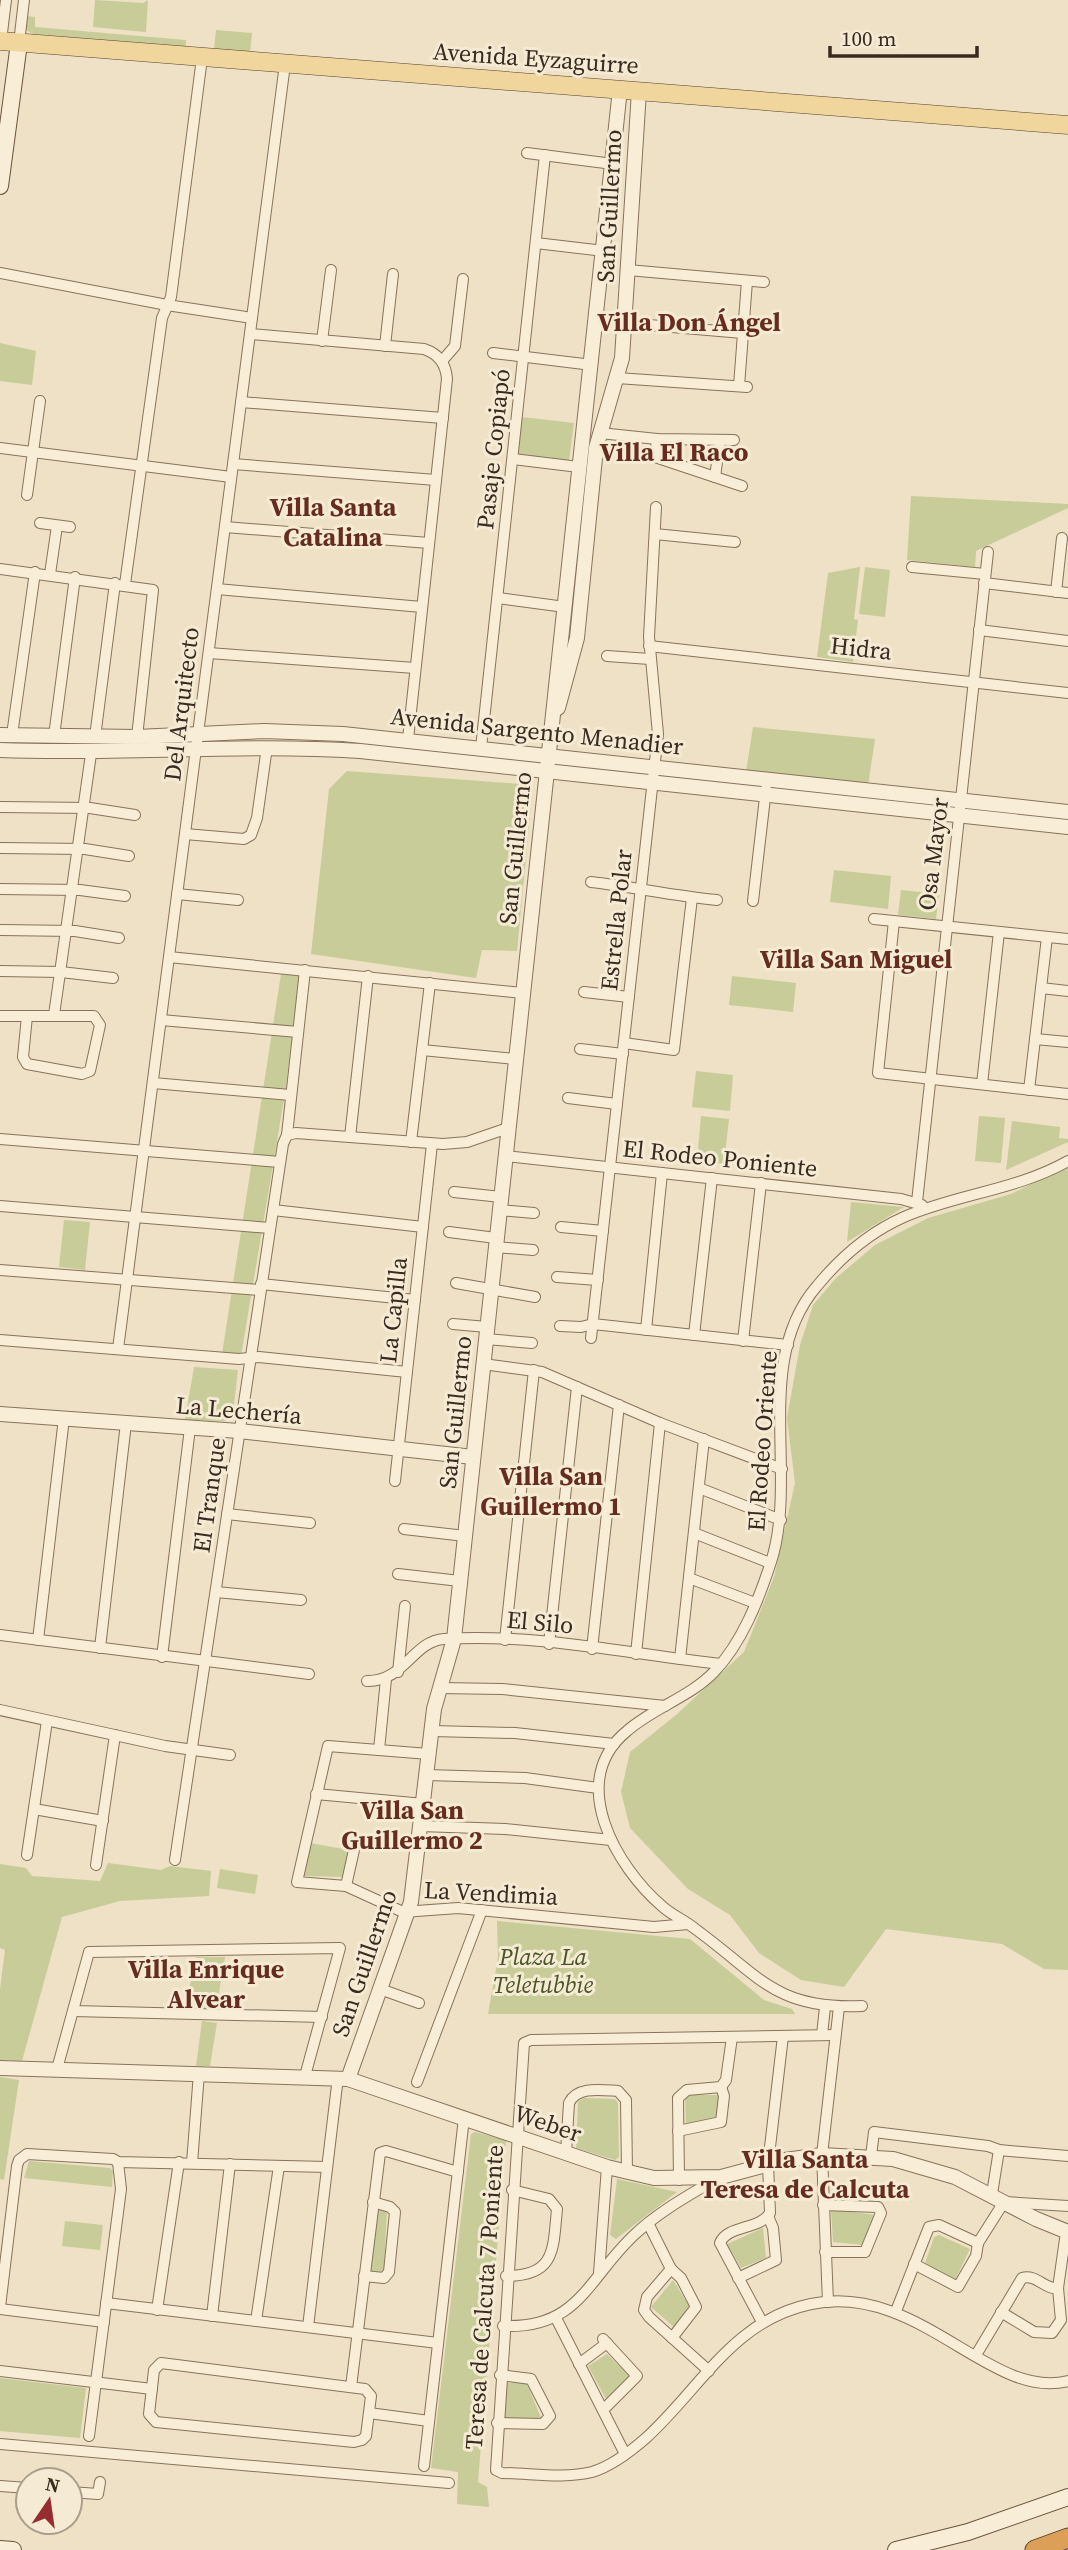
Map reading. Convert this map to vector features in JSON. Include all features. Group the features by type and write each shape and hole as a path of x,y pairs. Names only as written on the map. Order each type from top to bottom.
{"highway":[{"path":"1035,2550 1068,2538"}],"main road":[{"path":"0,47 6,42"},
{"path":"0,186 6,42"},
{"name":"Avenida Eyzaguirre","path":"6,42 1068,125"},
{"path":"896,2550 999,2522 1068,2497"},
{"path":"0,2549 13,2550"}],"street":[{"path":"6,0 6,42"},
{"path":"6,42 24,0"},
{"path":"95,737 142,466 162,317 171,297 202,58"},
{"name":"Del Arquitecto","path":"118,1349 285,64"},
{"name":"San Guillermo","path":"343,2078 380,1989 408,1911 415,1882 439,1688 454,1639 620,89"},
{"name":"San Guillermo","path":"550,736 567,683 577,638 594,461 617,378 625,323 639,91"},
{"path":"527,153 614,164"},
{"name":"Pasaje Copiapó","path":"481,748 545,155"},
{"path":"536,243 604,251"},
{"path":"322,341 331,270"},
{"path":"628,270 764,282"},
{"path":"0,273 167,305 252,318"},
{"path":"385,346 393,274"},
{"path":"442,361 456,344 463,279"},
{"path":"494,353 591,369 603,379 743,387 747,281"},
{"path":"625,323 743,333"},
{"path":"250,334 424,349 442,361 447,379 408,739"},
{"path":"27,495 40,401"},
{"path":"241,402 443,418"},
{"path":"600,433 656,439 734,440"},
{"path":"656,439 655,457 742,486"},
{"path":"715,477 720,440"},
{"path":"0,448 232,477"},
{"path":"513,459 579,467"},
{"path":"233,464 436,480"},
{"name":"Estrella Polar","path":"591,1338 658,723 649,646 656,507"},
{"path":"40,523 70,527"},
{"path":"50,574 57,526"},
{"path":"225,527 429,543"},
{"path":"655,534 735,542"},
{"path":"1056,592 1062,537"},
{"name":"Osa Mayor","path":"917,1202 988,552"},
{"path":"912,567 1068,593"},
{"path":"0,569 120,583 153,590 137,737"},
{"path":"6,735 35,572"},
{"path":"54,736 75,577"},
{"path":"217,589 422,607"},
{"path":"498,598 565,607"},
{"path":"979,631 1068,641"},
{"name":"Hidra","path":"649,646 1068,693"},
{"path":"209,653 415,668"},
{"path":"607,656 650,659"},
{"name":"Avenida Sargento Menadier","path":"6,735 137,737 283,731 408,739 481,748 547,763"},
{"path":"185,834 249,837 257,818 267,747"},
{"name":"Avenida Sargento Menadier","path":"0,750 91,754 267,747 547,763 959,807 1068,812"},
{"path":"54,1015 91,754"},
{"path":"753,901 766,786"},
{"path":"0,807 84,809 135,815"},
{"name":"Avenida Sargento Menadier","path":"959,807 1068,827"},
{"path":"0,848 78,850 129,856"},
{"path":"591,882 717,900"},
{"path":"0,889 72,890 125,896"},
{"path":"177,894 238,900"},
{"path":"580,1049 674,1050 692,898"},
{"path":"874,919 1068,939"},
{"path":"894,921 878,1073 1068,1094"},
{"path":"0,930 67,932 119,938"},
{"path":"982,1084 999,932"},
{"path":"1029,1090 1047,937"},
{"path":"169,957 522,993"},
{"name":"El Tranque","path":"175,1860 272,1210 287,1135 305,970"},
{"path":"0,971 61,972 113,978"},
{"path":"351,1137 368,976"},
{"path":"411,1142 430,983"},
{"path":"1041,988 1068,991"},
{"path":"584,992 629,997"},
{"path":"0,1016 91,1015 98,1019 92,1068 82,1074 27,1064 23,1057 27,1016"},
{"path":"161,1020 298,1032"},
{"path":"1035,1039 1068,1042"},
{"path":"422,1050 515,1059"},
{"path":"153,1083 290,1095"},
{"path":"568,1098 617,1104"},
{"path":"287,1135 296,1133 432,1144 467,1142 508,1128"},
{"path":"0,1139 280,1162"},
{"name":"La Capilla","path":"395,1481 432,1144"},
{"name":"El Rodeo Poniente","path":"505,1156 917,1202 928,1209"},
{"name":"El Rodeo Oriente","path":"862,2006 825,2007 795,2000 772,1989 651,1895 611,1840 601,1816 598,1788 604,1764 614,1744 627,1730 704,1681 721,1664 755,1602 770,1563 781,1520 782,1469 778,1432 788,1345 798,1313 832,1270 880,1230 928,1209 1035,1177 1068,1161"},
{"path":"646,1330 662,1173"},
{"path":"694,1335 712,1178"},
{"path":"743,1341 761,1183"},
{"path":"454,1192 534,1213"},
{"path":"0,1206 270,1228"},
{"path":"272,1210 423,1227"},
{"path":"561,1227 603,1231"},
{"path":"449,1232 533,1250"},
{"path":"0,1270 415,1300"},
{"path":"558,1277 598,1280"},
{"path":"456,1283 535,1297"},
{"path":"453,1324 532,1343"},
{"path":"561,1325 581,1327 593,1324 788,1345"},
{"path":"0,1340 407,1372"},
{"path":"483,1364 534,1370 660,1423 782,1469"},
{"path":"505,1640 534,1370"},
{"path":"549,1644 577,1387"},
{"path":"592,1649 619,1405"},
{"name":"La Lechería","path":"0,1414 239,1431 473,1457"},
{"path":"38,1640 64,1418"},
{"path":"100,1648 126,1423"},
{"path":"636,1654 660,1423"},
{"path":"162,1657 190,1427"},
{"path":"680,1659 704,1439"},
{"path":"699,1488 781,1520"},
{"path":"227,1514 310,1523"},
{"path":"404,1529 465,1536"},
{"path":"694,1534 770,1563"},
{"path":"398,1574 460,1581"},
{"path":"689,1577 755,1602"},
{"path":"216,1592 301,1600"},
{"path":"398,1672 405,1606"},
{"path":"0,1635 309,1674"},
{"name":"El Silo","path":"367,1681 386,1679 398,1672 429,1644 454,1639 549,1644 721,1664"},
{"path":"379,1750 386,1679"},
{"path":"439,1688 502,1689 665,1706"},
{"path":"0,1710 192,1750 230,1755"},
{"path":"27,1855 47,1720"},
{"path":"432,1731 515,1733 614,1744"},
{"path":"96,1865 116,1735"},
{"path":"424,1804 316,1794 327,1746 429,1754"},
{"path":"427,1775 525,1778 598,1788"},
{"name":"La Vendimia","path":"316,1794 298,1882 346,1885 399,1911 434,1908 482,1910 654,1927 688,1924"},
{"path":"34,1810 103,1821"},
{"path":"421,1826 505,1829 611,1840"},
{"path":"346,1885 356,1840"},
{"path":"417,2082 482,1910"},
{"path":"57,2069 89,1951 341,1948 305,2076"},
{"path":"380,1989 419,2003"},
{"path":"822,2035 825,2007"},
{"path":"828,2302 822,2155 839,2007"},
{"path":"73,2011 321,2017"},
{"path":"679,2180 680,2095 687,2090 721,2087 726,2080 732,2037 835,2035"},
{"path":"738,2278 776,2260 773,2228 768,2216 768,2164 783,2036"},
{"name":"Teresa de Calcuta 7 Poniente","path":"625,2454 602,2468 582,2473 502,2473 496,2470 506,2276 524,2043 531,2040 732,2037"},
{"name":"Weber","path":"0,2068 343,2078 607,2167 679,2180 721,2177 768,2164 822,2155 871,2156 936,2170 1067,2232"},
{"path":"192,2163 199,2073"},
{"path":"308,2328 327,2167 343,2078"},
{"path":"678,2132 721,2122 724,2096 721,2087"},
{"path":"566,2153 569,2103 573,2096 582,2091 618,2091 626,2100 626,2172"},
{"path":"424,2466 464,2118"},
{"path":"871,2156 874,2132 988,2146 999,2150 1068,2156"},
{"path":"914,2264 958,2287 976,2256 978,2243 998,2198 999,2150"},
{"path":"351,2387 381,2151 458,2172"},
{"path":"104,2322 0,2308 2,2271 18,2163 22,2157 31,2153 113,2159 118,2162 327,2167"},
{"path":"89,2436 121,2189 118,2162"},
{"path":"157,2309 179,2162"},
{"path":"212,2316 230,2164"},
{"path":"256,2321 279,2166"},
{"path":"599,2273 607,2167"},
{"path":"503,2326 533,2325 556,2318 578,2300 599,2273 648,2223 721,2177"},
{"path":"0,2189 14,2192"},
{"path":"506,2276 530,2275 548,2261 553,2247 557,2209 549,2200 512,2190"},
{"path":"998,2198 1068,2206"},
{"path":"364,2276 384,2278 390,2269 395,2212 390,2207 373,2202"},
{"path":"823,2205 874,2206 881,2213 865,2252 825,2252"},
{"path":"762,2322 721,2248 720,2240 768,2216"},
{"path":"648,2223 671,2269 681,2278 696,2307 671,2338"},
{"path":"896,2311 931,2225 939,2225 978,2243"},
{"path":"1002,2312 1039,2334 1052,2333 1061,2320 1058,2288 1067,2232"},
{"path":"671,2269 647,2297 644,2305 649,2318 709,2371"},
{"path":"976,2355 1025,2277 1053,2289 1058,2288"},
{"path":"556,2318 625,2454 671,2414 732,2345 762,2322 793,2308 828,2302 866,2303 896,2311 1022,2379 1049,2384 1068,2381"},
{"path":"106,2303 438,2343"},
{"path":"579,2364 605,2341 637,2376 603,2410"},
{"path":"164,2364 351,2387 369,2392 366,2435 362,2441 151,2419 152,2389 157,2366 164,2364"},
{"path":"0,2371 152,2389"},
{"path":"497,2423 543,2424 550,2416 531,2379 500,2375"},
{"path":"369,2413 429,2421"},
{"path":"0,2444 449,2483"},
{"path":"84,2493 98,2494 100,2482"}],"green space":[{"path":"95,0 143,3 148,0 146,32 93,27"},
{"path":"27,16 35,17 35,27 186,40 186,47 33,34 26,30"},
{"path":"216,30 252,33 250,53 214,49"},
{"path":"0,343 36,351 32,385 0,381"},
{"path":"522,417 574,423 569,461 518,455"},
{"path":"911,496 1068,504 1068,508 976,551 975,567 907,560"},
{"path":"860,567 854,619 858,620 853,662 817,657 828,573"},
{"path":"865,567 890,570 885,617 859,614"},
{"path":"753,727 875,739 868,786 746,772"},
{"path":"347,771 533,785 517,951 482,950 476,978 311,954 329,789"},
{"path":"834,870 891,876 888,909 830,902"},
{"path":"901,890 939,894 936,919 898,915"},
{"path":"281,974 299,976 286,1087 241,1356 222,1354"},
{"path":"732,976 796,983 793,1012 729,1005"},
{"path":"696,1071 733,1075 730,1111 692,1107"},
{"path":"701,1116 729,1119 724,1164 697,1161"},
{"path":"979,1116 1005,1118 1001,1163 975,1161"},
{"path":"1012,1121 1060,1127 1059,1138 1068,1139 1068,1142 1006,1170"},
{"path":"1068,1166 1068,1970 1044,1969 1002,1944 886,1929 844,1987 801,1980 759,1953 730,1915 688,1889 630,1828 621,1792 630,1752 676,1715 744,1652 774,1577 795,1483 787,1418 800,1345 813,1305 836,1278 875,1245 928,1218 1011,1194"},
{"path":"851,1202 904,1207 847,1242"},
{"path":"64,1220 90,1222 85,1270 59,1267"},
{"path":"194,1367 238,1370 233,1413 227,1421 185,1420"},
{"path":"310,1843 349,1850 343,1877 303,1876"},
{"path":"108,1863 161,1870 170,1866 211,1871 209,1896 120,1901 62,1917 22,2061 0,2060 0,1989 5,1950 0,1948 0,1864 26,1868 32,1876 100,1881"},
{"path":"220,1869 258,1875 255,1894 217,1888"},
{"name":"Plaza La Teletubbie","path":"497,1921 690,1939 764,2000 792,2009 795,2014 488,2014 498,1958"},
{"name":"Villa Enrique Alvear","path":"196,1957 225,1957 216,2010 185,2008"},
{"path":"202,2021 217,2023 210,2066 196,2066"},
{"path":"0,2077 19,2080 4,2180 0,2179"},
{"path":"685,2095 719,2095 716,2120 686,2125"},
{"path":"584,2098 615,2099 618,2103 619,2157 615,2160 576,2148 578,2102"},
{"path":"475,2132 506,2140 478,2482 487,2487 489,2507 457,2504 458,2472 431,2468 471,2134"},
{"path":"29,2161 110,2168 113,2171 112,2187 24,2178"},
{"path":"617,2179 677,2192 616,2239 610,2235"},
{"path":"387,2208 384,2272 371,2271 378,2210"},
{"path":"831,2209 875,2215 863,2245 833,2242"},
{"path":"65,2221 103,2225 100,2250 62,2246"},
{"path":"763,2228 766,2258 741,2268 727,2244"},
{"path":"939,2235 970,2249 955,2280 925,2263 934,2237"},
{"path":"673,2280 689,2306 674,2327 651,2307"},
{"path":"607,2354 631,2377 606,2399 588,2366"},
{"path":"0,2378 86,2388 80,2438 0,2431"},
{"path":"526,2382 542,2420 503,2420 505,2383"}],"district":[{"name":"Villa Don Ángel","path":"689,322"},
{"name":"Villa El Raco","path":"674,452"},
{"name":"Villa Santa Catalina","path":"333,522"},
{"name":"Villa San Miguel","path":"856,959"},
{"name":"Villa San Guillermo 1","path":"551,1491"},
{"name":"Villa San Guillermo 2","path":"412,1825"},
{"name":"Villa Enrique Alvear","path":"206,1984"},
{"name":"Villa Santa Teresa de Calcuta","path":"805,2174"}]}
